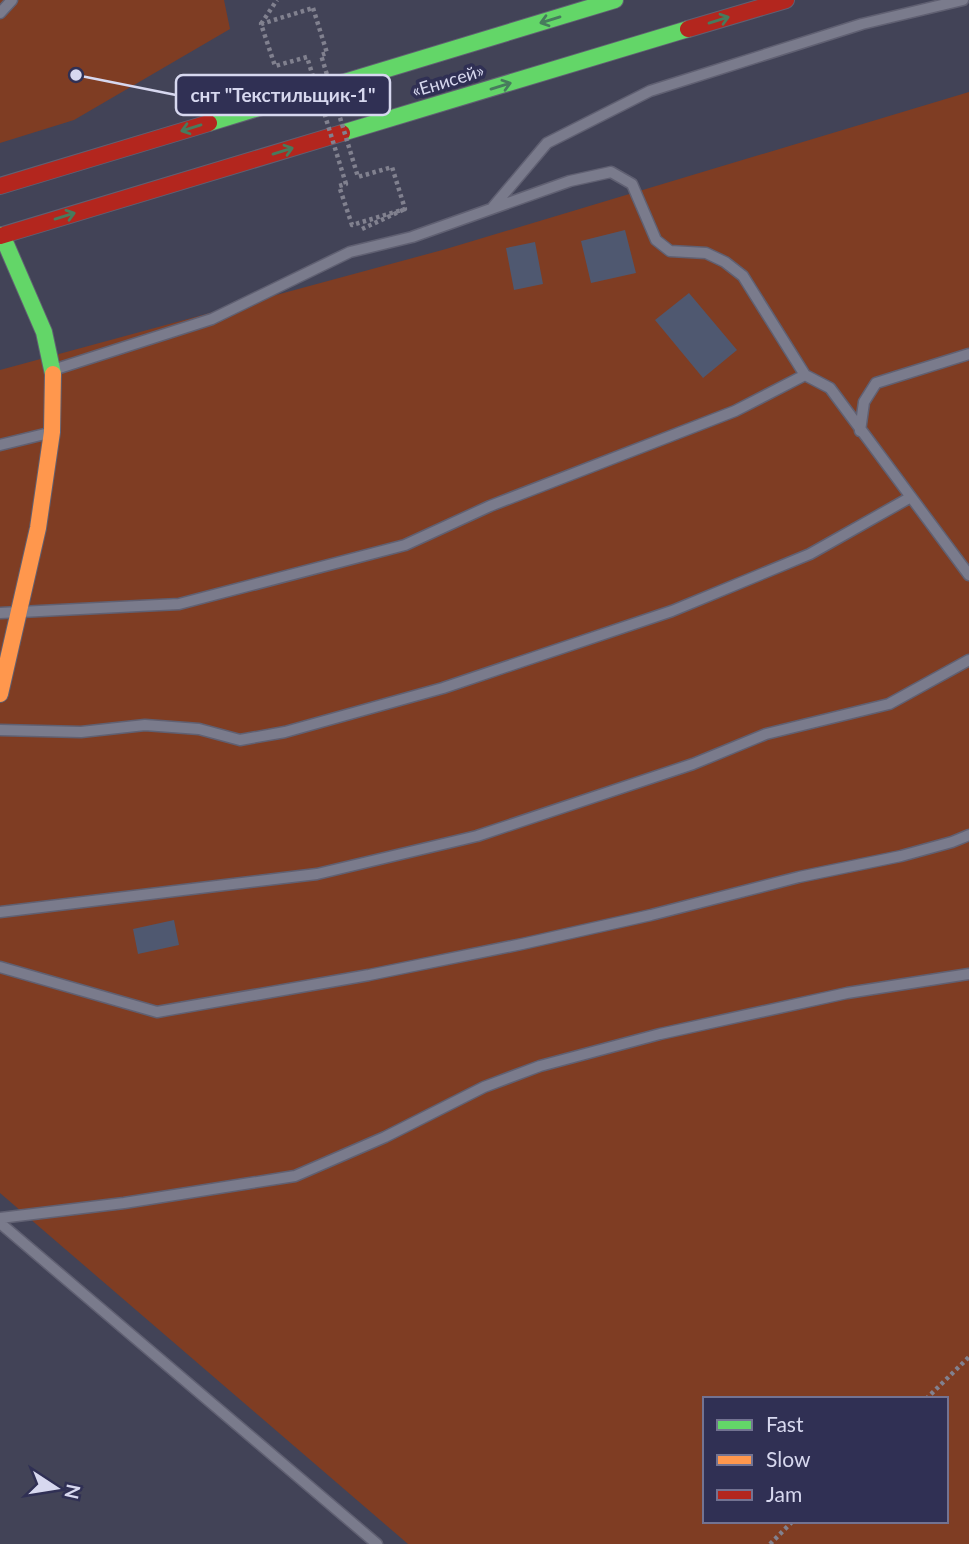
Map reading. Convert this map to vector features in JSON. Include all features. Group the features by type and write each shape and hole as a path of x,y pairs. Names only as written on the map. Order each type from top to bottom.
{"main road":[{"name":"«Енисей»","path":"0,186 615,0"},
{"name":"«Енисей»","path":"1,236 786,0"},
{"path":"0,694 38,528 52,432 53,370 44,332 1,236"}],"lane":[{"path":"0,13 12,0"},
{"path":"491,209 547,143 650,91 862,24 963,0"},
{"path":"53,370 212,319 350,252 412,237 570,181 611,172 632,184 656,240 670,251 706,253 725,262 743,276 805,375 830,388 969,575"},
{"path":"860,431 864,402 876,383 969,354"},
{"path":"0,613 179,604 405,545 490,506 735,411 805,375"},
{"path":"0,446 52,432"},
{"path":"0,730 81,732 145,725 199,729 240,740 285,732 443,688 672,611 810,554 911,497"},
{"path":"0,912 317,874 477,836 693,764 766,734 889,704 969,660"},
{"path":"0,967 157,1012 369,975 535,942 799,877 901,856 969,835"},
{"path":"0,1218 124,1203 295,1176 385,1136 484,1087 540,1066 660,1034 847,993 969,974"},
{"path":"0,1223 377,1544"}],"path":[{"path":"261,24 277,0"},
{"path":"261,24 313,8 327,53 321,55 358,177 393,167 405,209"},
{"path":"261,24 275,66 307,57 346,184 339,186 352,225 405,209"},
{"path":"353,233 405,209"},
{"path":"928,1397 969,1357"},
{"path":"770,1544 791,1523"}],"shaded area":[{"path":"0,0 224,0 230,29 74,120 0,143"},
{"path":"969,92 969,1544 408,1544 0,1193 0,370 446,249"}],"building":[{"path":"625,230 636,273 591,283 581,241"},
{"path":"535,242 543,284 514,290 506,248"},
{"path":"689,293 737,350 703,378 655,320"},
{"path":"174,920 179,945 138,954 133,929"}],"traffic: fast":[{"path":"209,123 615,0"},
{"path":"342,133 688,29"},
{"path":"2,235 44,332 53,374"}],"traffic: slow":[{"path":"0,694 38,528 52,432 53,374"}],"traffic: jam":[{"path":"688,29 786,0"},
{"path":"0,186 209,123"},
{"path":"0,236 342,133"}],"place":[{"name":"снт \"Текстильщик-1\"","path":"76,75"}]}
